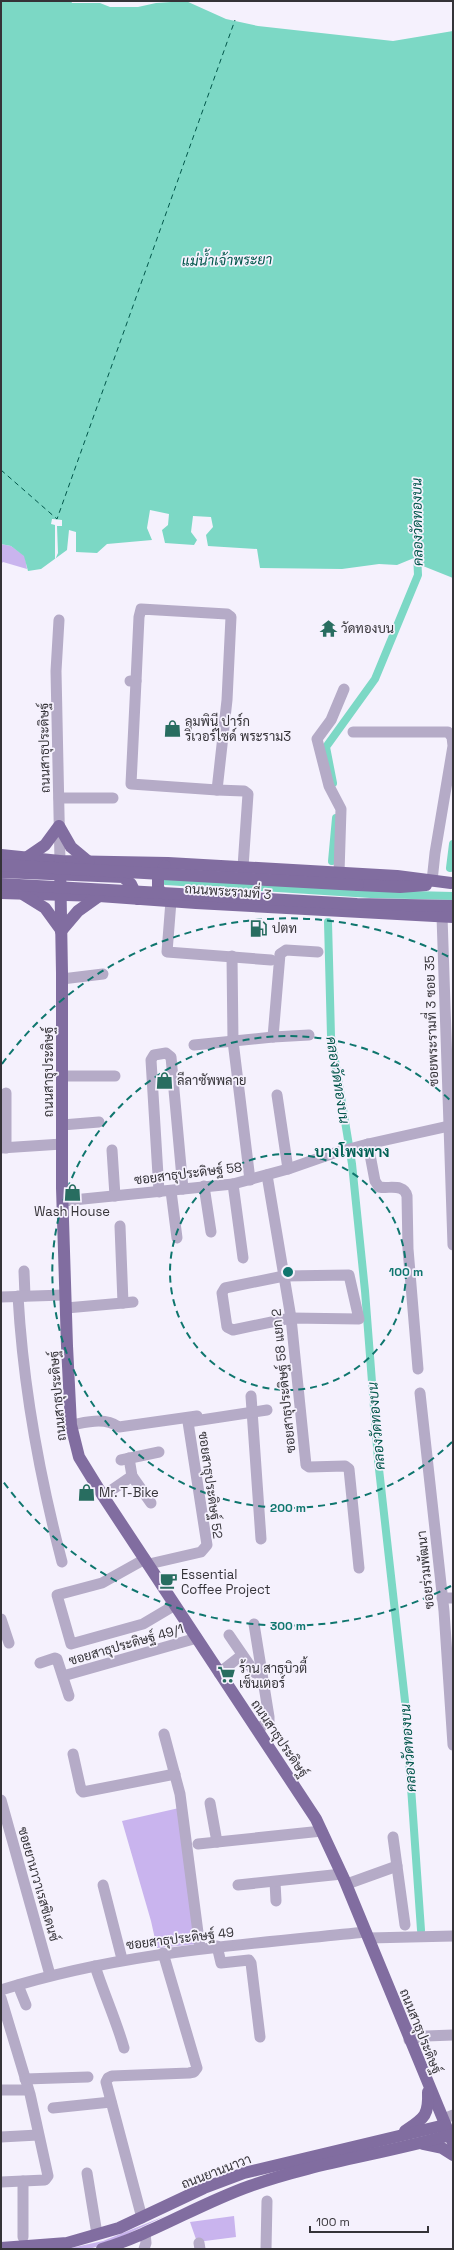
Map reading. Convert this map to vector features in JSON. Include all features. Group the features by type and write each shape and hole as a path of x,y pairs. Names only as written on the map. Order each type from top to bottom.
{"main road":[{"path":"26,858 45,845 59,826 71,847 89,862"},
{"name":"ถนนพระรามที่ 3","path":"1,855 60,861 168,863 243,867 432,880 452,883"},
{"name":"ถนนสาธุประดิษฐ์","path":"60,861 62,1144 65,1295 71,1425 79,1457 219,1673 309,1807 344,1879 428,2086 449,2128"},
{"path":"168,863 162,868 158,877 158,888 170,901"},
{"name":"ถนนพระรามที่ 3","path":"1,865 400,887 452,883"},
{"path":"1,872 123,878 131,884 138,899"},
{"name":"ถนนพระรามที่ 3","path":"1,884 357,904 453,906"},
{"name":"ถนนพระรามที่ 3","path":"1,893 99,896 448,916"},
{"path":"24,894 45,908 61,931 78,911 99,896"},
{"path":"399,2134 421,2120 427,2113 428,2086"},
{"name":"ถนนยานนาวา","path":"1,2248 67,2243 142,2218 204,2188 244,2173 399,2134 449,2128"},
{"name":"ถนนยานนาวา","path":"102,2249 145,2233 192,2210 249,2186 287,2174 419,2144 449,2128"},
{"path":"419,2144 442,2148 453,2155"},
{"path":"164,2208 173,2208 196,2199 198,2204 192,2210"}],"street":[{"path":"217,790 227,700 232,617 227,614 141,609 133,681 131,784 217,790 244,791 248,794 243,867"},
{"name":"ถนนสาธุประดิษฐ์","path":"59,620 56,671 60,861"},
{"path":"339,873 341,809 339,802 327,781 317,739 331,720 344,689"},
{"path":"353,732 448,732 452,737 453,746 435,853 432,880"},
{"path":"59,798 113,798"},
{"path":"170,901 167,952 271,960"},
{"name":"ซอยพระรามที่ 3 ซอย 35","path":"448,916 453,1245"},
{"path":"274,1037 280,954 286,950 318,952"},
{"path":"232,956 233,1041 250,1180"},
{"path":"62,980 103,974"},
{"path":"194,1045 309,1035"},
{"path":"159,1192 150,1060 154,1054 168,1054 171,1057 183,1189"},
{"path":"62,1076 115,1076"},
{"path":"6,1093 4,1148 62,1144"},
{"path":"276,1095 288,1169"},
{"path":"62,1125 99,1122"},
{"name":"ซอยสาธุประดิษฐ์ 58","path":"63,1201 234,1184 368,1144 451,1126"},
{"path":"368,1144 375,1181 379,1187 402,1188 407,1196 408,1249 418,1369"},
{"path":"112,1150 115,1196"},
{"name":"ซอยสาธุประดิษฐ์ 58 แยก 2","path":"267,1175 291,1318 306,1465 309,1467 345,1466 349,1470 359,1568"},
{"path":"234,1184 243,1258"},
{"path":"204,1186 210,1232"},
{"path":"171,1191 177,1238"},
{"path":"66,1308 128,1302 120,1226"},
{"path":"24,1271 21,1342 35,1446 62,1562"},
{"path":"349,1275 359,1319 291,1318 233,1330 227,1327 222,1293 225,1288 284,1276 349,1275"},
{"path":"4,1296 65,1295"},
{"name":"ซอยร่วมพัฒนา","path":"420,1393 448,1598 453,1744"},
{"path":"251,1396 261,1539"},
{"name":"ซอยสาธุประดิษฐ์ 52","path":"147,1562 201,1552 207,1545 188,1422 267,1410"},
{"path":"71,1425 99,1420 112,1422 119,1427 219,1412"},
{"path":"151,1503 132,1476 125,1459 159,1452"},
{"path":"103,1496 132,1476"},
{"path":"147,1562 102,1583 57,1595 71,1644 144,1624 175,1605"},
{"path":"1,1619 5,1637"},
{"path":"254,1624 269,1717 268,1722 257,1729"},
{"path":"229,1635 255,1673"},
{"name":"ซอยสาธุประดิษฐ์ 49/1","path":"63,1676 197,1638"},
{"path":"219,1673 242,1654"},
{"path":"40,1663 55,1658 58,1662 69,1696"},
{"path":"164,1734 175,1774 184,1816 200,1948"},
{"path":"73,1754 79,1782 83,1792 175,1774"},
{"name":"ซอยยานาวาเรสซิเดนซ์","path":"1,1800 19,1870 50,1975"},
{"path":"210,1803 217,1842"},
{"path":"198,1844 322,1831"},
{"path":"393,1837 405,1925"},
{"path":"238,1886 275,1882 344,1879 397,1866"},
{"path":"275,1882 276,1901"},
{"path":"103,1885 122,1959"},
{"name":"ซอยสาธุประดิษฐ์ 49","path":"1,1990 50,1975 122,1959 216,1946 367,1935 453,1936"},
{"path":"216,1946 221,1964 249,1960 251,1963 260,2037"},
{"path":"142,2218 106,2082 108,2078 189,2073 194,2072 197,2068 163,1953"},
{"path":"95,1966 107,2003 115,2017 124,2048"},
{"path":"18,1985 26,2005"},
{"path":"1,1998 6,2033 27,2085 48,2176 45,2180 1,2182"},
{"path":"409,2040 426,2036 453,2035"},
{"path":"1,2090 88,2077"},
{"path":"53,2108 111,2102"},
{"path":"1,2137 38,2136"},
{"path":"87,2173 97,2234"},
{"path":"22,2237 23,2181"},
{"path":"266,2249 267,2201"},
{"path":"144,2249 146,2243 145,2233"}],"shaded area":[{"path":"1,544 11,546 25,556 27,569 3,562 1,564"},
{"path":"179,1808 197,1944 157,1948 151,1921 122,1821"},
{"path":"165,2216 106,2244 89,2249 66,2249 103,2241"},
{"path":"234,2216 236,2237 197,2242 190,2222"}],"water":[{"name":"แม่น้ำเจ้าพระยา","path":"1,1 71,1 72,3 100,3 110,7 138,7 156,3 186,1 226,19 258,26 393,41 453,31 453,578 418,564 414,558 397,565 379,564 342,569 260,568 257,549 208,546 206,535 213,527 211,517 193,516 191,532 197,540 194,545 165,543 162,530 168,525 169,514 150,510 147,528 152,540 107,544 97,553 76,552 76,532 69,530 67,550 41,569 28,571 24,556 11,546 1,544"}],"pier":[{"path":"52,519 62,520 62,526 57,526 58,553 55,560 55,525 51,524"}],"waterway":[{"name":"คลองวัดทองบน","path":"333,783 326,747 375,679 418,575 417,553"},
{"name":"คลองวัดทองบน","path":"332,861 336,818"},
{"path":"450,868 453,844"},
{"path":"166,881 371,894 453,896"},
{"name":"คลองวัดทองบน","path":"328,922 331,1036 352,1164 365,1291 378,1460 405,1701 421,1930"}],"ferry route":[{"path":"1,470 57,519 235,20"}],"place":[{"name":"วัดทองบน","path":"328,628"},
{"name":"ลุมพินี ปาร์ก ริเวอร์ไซด์ พระราม3","path":"172,728"},
{"name":"ปตท","path":"259,928"},
{"name":"ลีลาซัพพลาย","path":"164,1080"},
{"name":"Wash House","path":"72,1192"},
{"name":"Mr. T-Bike","path":"86,1492"},
{"name":"Essential Coffee Project","path":"168,1581"},
{"name":"ร้าน สาธุบิวตี้ เซ็นเตอร์","path":"226,1675"}],"district":[{"name":"บางโพงพาง","path":"352,1152"}]}
